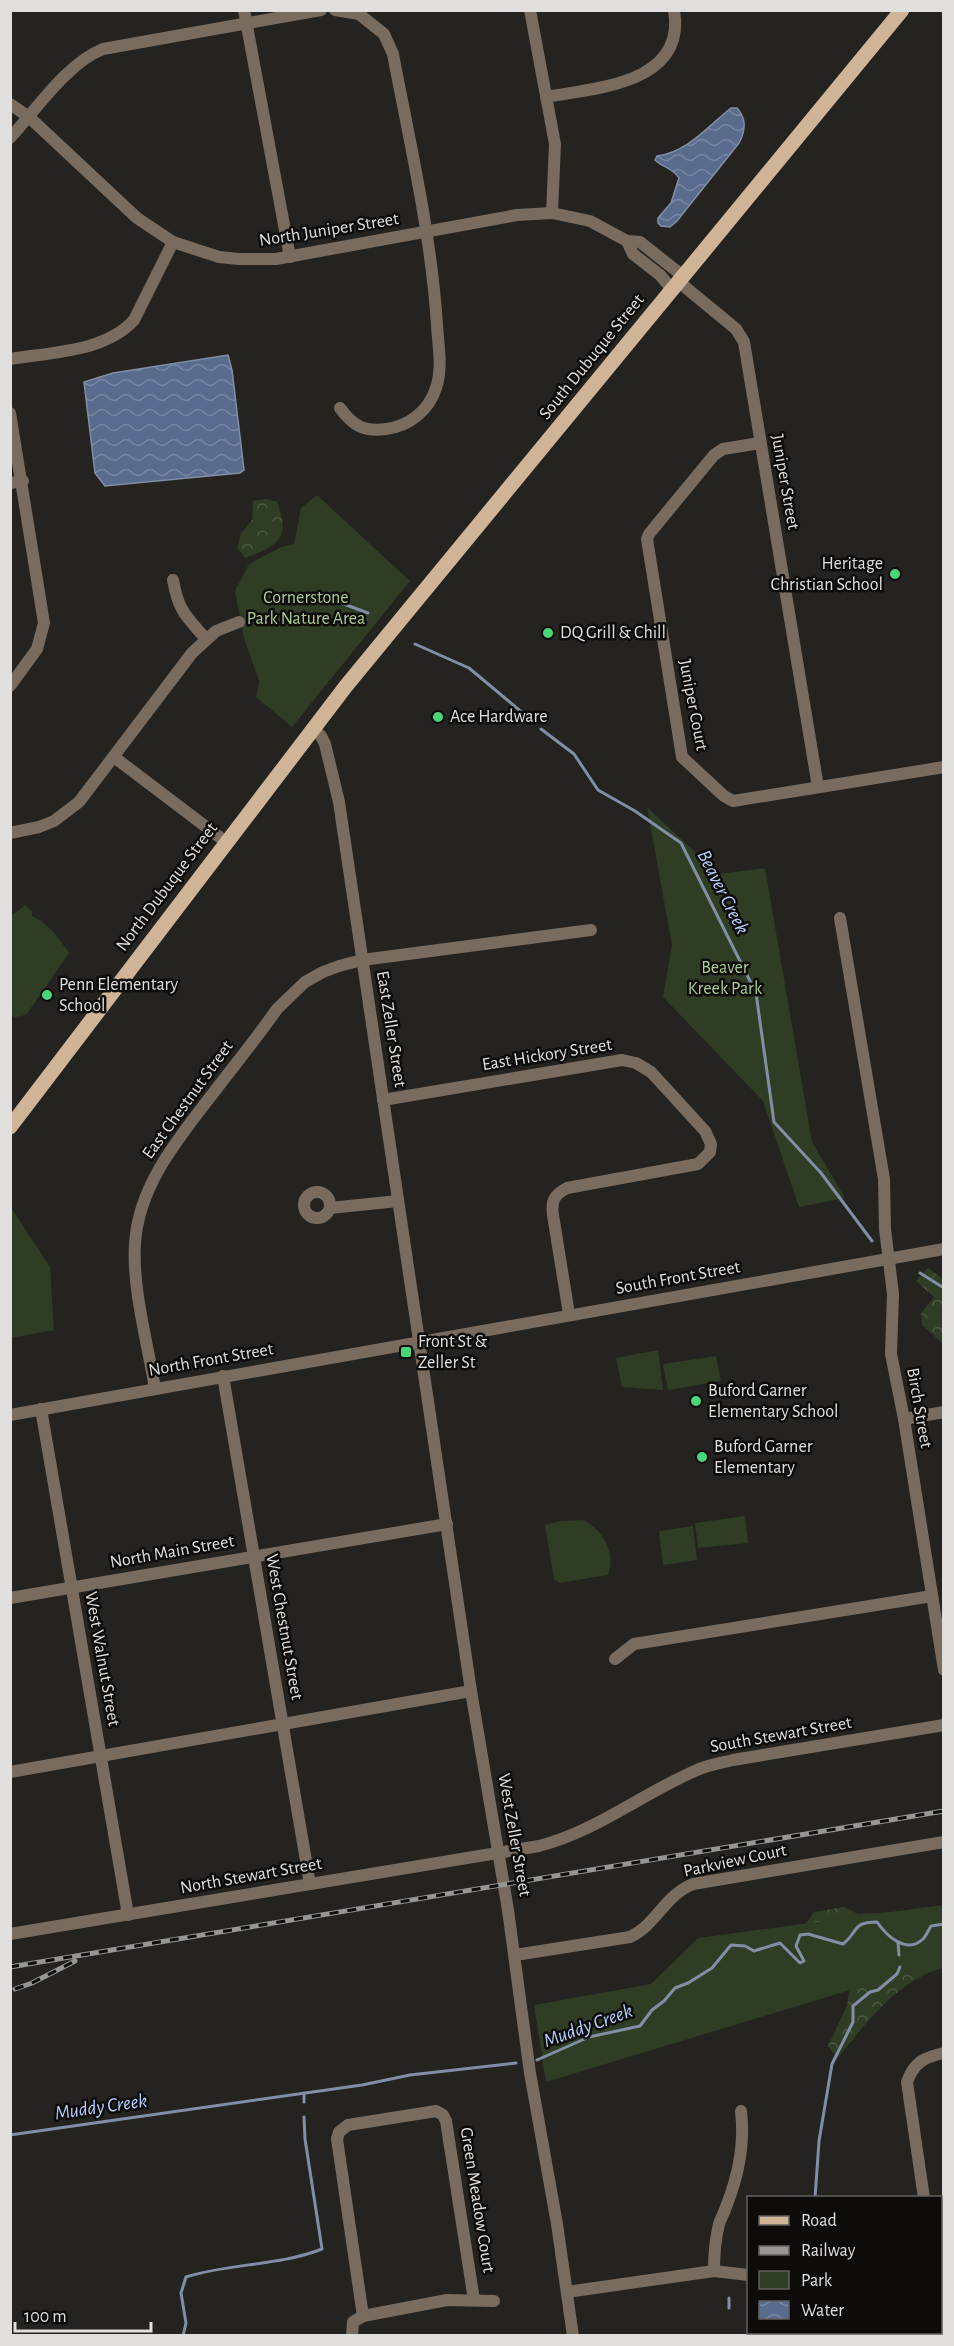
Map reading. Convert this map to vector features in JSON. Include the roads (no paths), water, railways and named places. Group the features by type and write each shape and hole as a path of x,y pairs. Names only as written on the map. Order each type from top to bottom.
{"main road":[{"name":"South Dubuque Street","path":"313,728 902,10"},
{"name":"North Dubuque Street","path":"10,1127 313,728"}],"street":[{"path":"10,138 74,68 92,53 245,17 321,10"},
{"path":"335,10 359,14 384,34 393,54 434,271 440,369 437,387 429,404 419,416 405,424 376,430 350,422 340,408"},
{"path":"530,10 555,152 552,213"},
{"path":"546,96 629,81 652,69 660,61 672,40 674,10"},
{"path":"245,17 290,257"},
{"name":"North Juniper Street","path":"10,104 29,117 137,218 173,242 202,253 239,259 267,260 517,215 552,213 590,221 627,241 633,254 660,275 678,282"},
{"path":"10,359 100,344 126,330 134,320 173,242"},
{"name":"Juniper Street","path":"678,282 741,335 818,787"},
{"path":"10,413 17,482 44,623 37,649 10,686"},
{"name":"Juniper Court","path":"760,443 723,449 714,455 647,539 682,757 724,796 733,801 944,767"},
{"path":"173,580 177,603 182,612 206,639"},
{"path":"10,834 39,827 66,813 79,802 192,653 216,631 239,622"},
{"name":"East Zeller Street","path":"313,728 325,744 339,802 418,1341"},
{"path":"114,758 226,842"},
{"name":"Birch Street","path":"840,918 884,1179 888,1258 893,1294 891,1354 904,1419 944,1670"},
{"name":"East Chestnut Street","path":"155,1389 138,1283 135,1245 138,1222 154,1176 195,1117 277,1009 294,991 323,972 362,960 591,930"},
{"name":"East Hickory Street","path":"383,1100 622,1060 636,1063 651,1072 705,1131 711,1144 710,1152 698,1164 567,1188 554,1198 553,1215 569,1314"},
{"path":"330,1208 398,1201"},
{"name":"South Front Street","path":"418,1341 944,1249"},
{"name":"North Front Street","path":"10,1415 418,1341"},
{"name":"West Zeller Street","path":"418,1341 471,1691 515,1955 530,2073 573,2336"},
{"name":"West Chestnut Street","path":"223,1376 310,1884"},
{"name":"West Walnut Street","path":"41,1409 128,1915"},
{"path":"904,1419 944,1412"},
{"name":"North Main Street","path":"10,1598 447,1524"},
{"path":"615,1659 634,1644 932,1596"},
{"path":"10,1772 471,1691"},
{"name":"South Stewart Street","path":"498,1853 539,1846 573,1836 700,1768 733,1760 944,1725"},
{"name":"Parkview Court","path":"515,1955 630,1937 642,1930 680,1890 693,1884 944,1842"},
{"name":"North Stewart Street","path":"10,1934 498,1853"},
{"path":"924,2196 908,2096 908,2082 917,2063 944,2053"},
{"name":"Green Meadow Court","path":"363,2316 337,2139 339,2132 348,2125 436,2110 442,2113 446,2121 474,2300"},
{"path":"714,2271 715,2245 720,2222 731,2193 740,2156 743,2133 741,2111"},
{"path":"567,2292 714,2271 747,2275"},
{"path":"352,2336 353,2322 363,2316 447,2300 494,2301"}],"water":[{"path":"731,108 737,108 744,121 744,130 739,143 677,221 670,227 661,226 658,218 671,203 679,178 655,160 657,156 668,154 688,144"},
{"path":"228,355 232,370 244,470 240,473 105,486 95,473 84,382 113,373"}],"waterway":[{"name":"Beaver Creek","path":"273,602 322,596 368,613"},
{"name":"Beaver Creek","path":"415,644 469,668 524,714"},
{"name":"Beaver Creek","path":"541,729 574,754 598,790 635,811 681,843 756,993 774,1122 821,1173 872,1241"},
{"name":"Beaver Creek","path":"920,1273 944,1288"},
{"name":"Muddy Creek","path":"537,2060 589,2037 640,2026 652,2010 675,1988 712,1968 731,1945 745,1946 754,1951 780,1943 800,1963 804,1961 796,1946 800,1935 808,1934 843,1944 859,1926 877,1922 891,1937 910,1945 923,1939 931,1926 944,1924"},
{"path":"898,1943 899,1955"},
{"path":"815,2196 819,2141 832,2064 853,2022 853,2006 870,1992 878,1990 897,1974 900,1967"},
{"name":"Muddy Creek","path":"10,2135 362,2085 410,2075 516,2063"},
{"path":"304,2093 304,2102"},
{"path":"183,2336 186,2323 181,2293 186,2277 220,2269 289,2259 322,2249 305,2139 304,2117"},
{"path":"729,2298 729,2308"}],"railway":[{"path":"10,1967 944,1811"},
{"path":"15,1989 75,1961"}],"place":[{"name":"Heritage Christian School","path":"895,574"},
{"name":"DQ Grill & Chill","path":"548,633"},
{"name":"Ace Hardware","path":"438,717"},
{"name":"Penn Elementary School","path":"47,995"},
{"name":"Front St & Zeller St","path":"406,1352"},
{"name":"Buford Garner Elementary School","path":"696,1401"},
{"name":"Buford Garner Elementary","path":"702,1457"}],"park label":[{"name":"Cornerstone Park Nature Area","path":"306,608"},
{"name":"Beaver Kreek Park","path":"725,978"}]}
